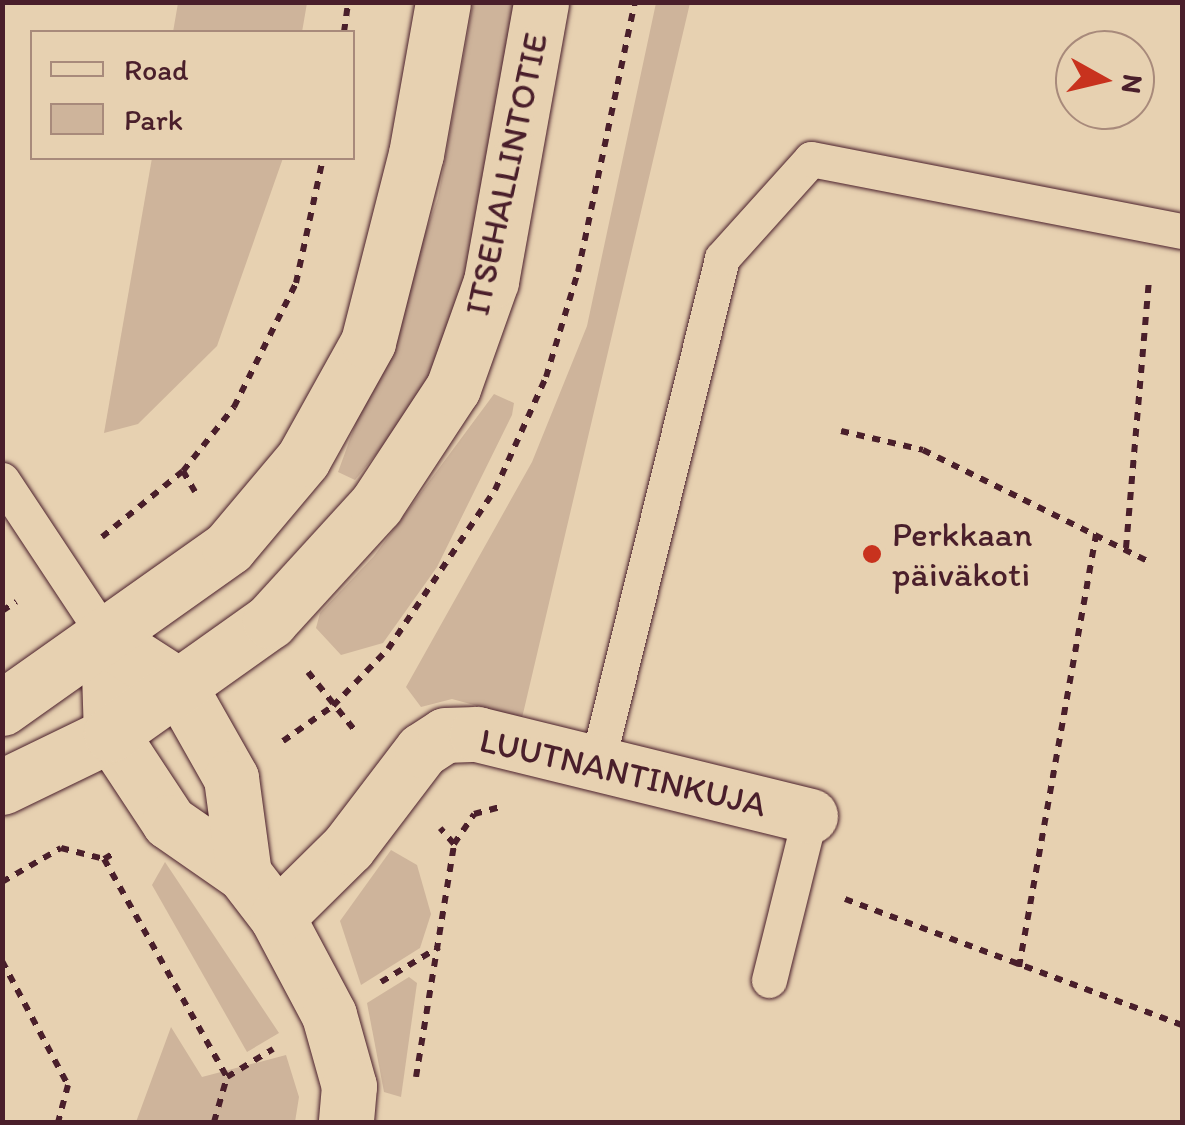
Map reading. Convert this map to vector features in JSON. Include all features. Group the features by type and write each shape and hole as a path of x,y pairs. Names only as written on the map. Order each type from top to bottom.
{"main road":[{"path":"2,708 108,640 229,548 303,460 368,342 416,154 443,2"},
{"name":"ITSEHALLINTOTIE","path":"2,787 111,734 270,621 376,505 453,388 491,280 541,2"},
{"path":"108,640 179,686 231,778 244,874"},
{"path":"108,640 111,734 169,822 244,874 278,917 330,1015 349,1086 346,1122"},
{"name":"LUUTNANTINKUJA","path":"278,917 348,846 422,750 445,735 477,734 810,816"}],"lane":[{"path":"597,764 722,258 810,159 1168,228"},
{"path":"2,480 108,640"},
{"path":"769,980 810,816"}],"path":[{"path":"344,30 348,2"},
{"path":"4,608 60,572 183,471 234,407 296,283 323,160"},
{"path":"1126,548 1168,228"},
{"path":"842,431 923,450 1097,531 1150,562"},
{"path":"1019,967 1097,531"},
{"path":"2,961 68,1085 58,1122"},
{"path":"214,1122 227,1077"}],"green space":[{"path":"178,2 307,3 302,30 173,30"},
{"path":"473,3 523,3 482,227 422,398 355,480 338,472 438,198"},
{"path":"656,3 690,3 522,718 452,699 421,707 406,687 532,462 587,326"},
{"path":"152,160 282,160 217,346 138,424 104,433"},
{"path":"494,394 514,403 512,415 437,567 383,643 341,655 316,628 320,613 374,556"},
{"path":"391,850 417,865 431,914 420,948 361,985 340,921"},
{"path":"165,862 279,1033 247,1052 152,885"},
{"path":"409,977 417,983 401,1097 384,1092 367,1003"},
{"path":"171,1027 202,1077 286,1055 299,1097 295,1122 136,1122"}],"place":[{"name":"Perkkaan päiväkoti","path":"872,554"}]}
